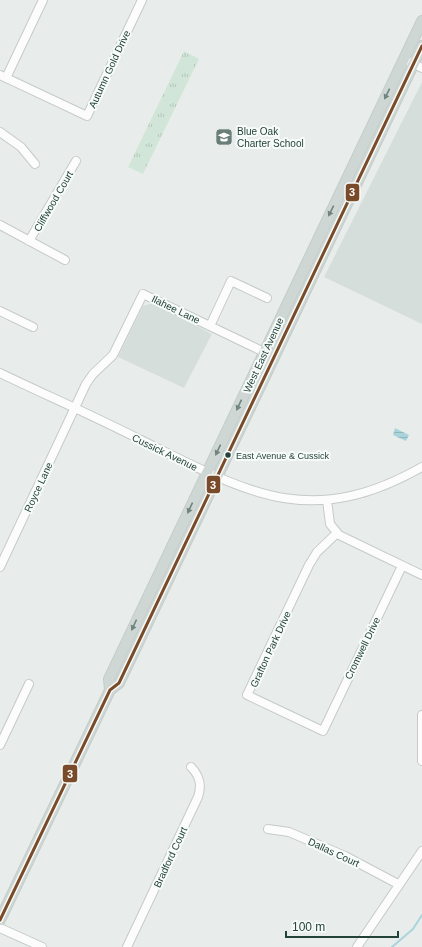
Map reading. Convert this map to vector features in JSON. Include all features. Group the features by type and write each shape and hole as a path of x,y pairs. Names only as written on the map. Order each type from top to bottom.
{"main road":[{"name":"West East Avenue","path":"110,690 108,679 422,21"},
{"name":"West East Avenue","path":"0,920 110,690 119,682 216,477 418,66 422,46"}],"street":[{"path":"3,76 43,0"},
{"name":"Autumn Gold Drive","path":"3,76 87,116 142,0"},
{"path":"404,59 418,66"},
{"path":"0,132 25,151 35,164"},
{"name":"Cliffwood Court","path":"29,241 76,162"},
{"path":"0,225 65,260"},
{"path":"210,326 231,281 267,298"},
{"name":"Ilahee Lane","path":"76,408 89,379 115,352 143,294 264,352"},
{"path":"0,311 33,327"},
{"name":"Cussick Avenue","path":"0,373 76,408 216,477 249,490 278,498 327,500 378,489 422,468"},
{"name":"Royce Lane","path":"0,567 76,408"},
{"path":"327,500 329,521 337,533 422,575"},
{"name":"Grafton Park Drive","path":"322,731 248,695 309,565 317,552 337,533"},
{"name":"Cromwell Drive","path":"322,731 402,566"},
{"path":"0,744 29,684"},
{"path":"422,716 422,761"},
{"name":"Bradford Court","path":"127,947 198,797 200,782 192,767"},
{"name":"Dallas Court","path":"268,829 290,832 345,856 398,884"},
{"path":"357,947 398,884 422,851"},
{"path":"0,928 42,947"}],"shaded area":[{"path":"422,82 422,324 324,277"},
{"path":"153,303 212,334 184,388 118,357 143,306"}],"green space":[{"path":"184,51 199,59 143,174 128,167"}],"water":[{"path":"395,428 409,435 406,441 393,435"}],"waterway":[{"path":"392,947 413,929 422,915"}],"transit line":[{"name":"3","path":"0,920 110,690 119,683 422,46"}],"place":[{"name":"Blue Oak Charter School","path":"224,137"},
{"name":"East Avenue & Cussick","path":"228,455"}]}
